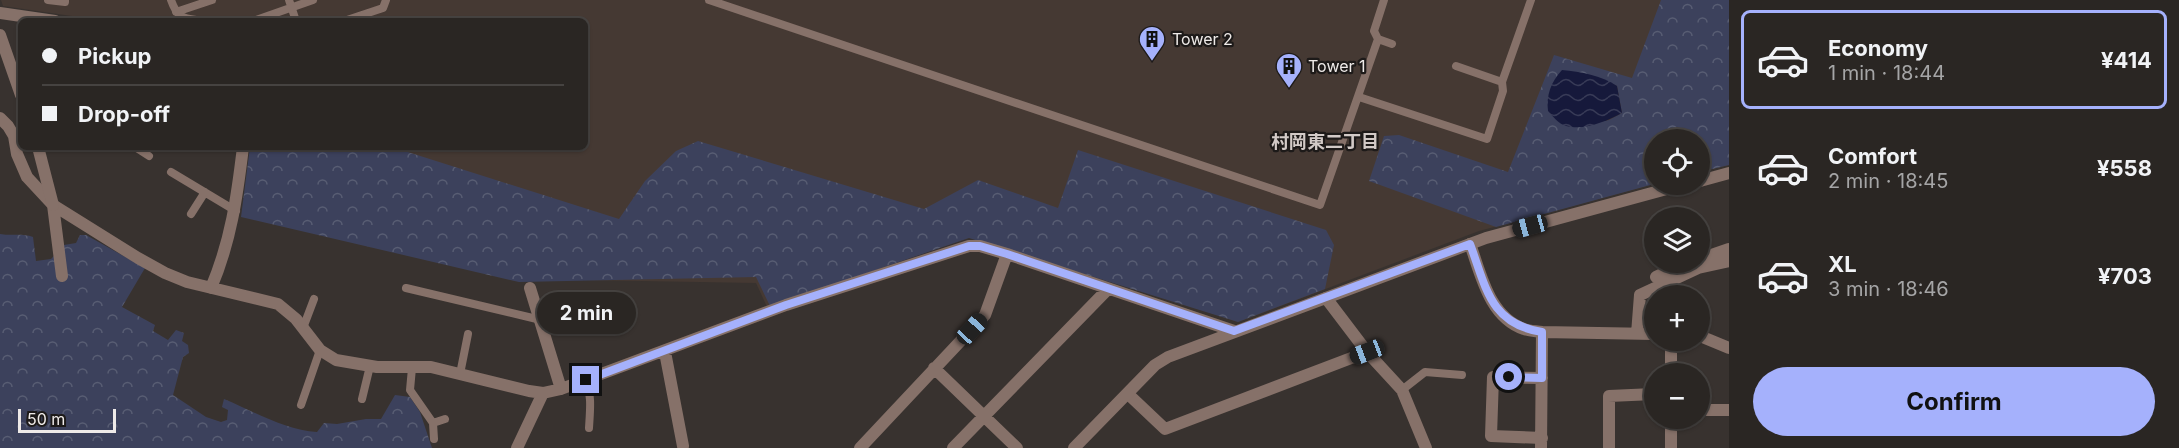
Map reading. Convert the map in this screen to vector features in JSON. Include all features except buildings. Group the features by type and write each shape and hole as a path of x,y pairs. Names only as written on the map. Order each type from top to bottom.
{"street":[{"path":"0,13 34,18"},
{"path":"0,35 18,86"},
{"path":"0,117 14,136 17,154 27,177 53,205 156,268 187,282 278,304 303,328 320,350 336,360 370,366 431,367 500,385 543,393 561,389 665,352 786,305 969,246 980,246 1007,254 1234,331"},
{"path":"39,150 53,205 62,276"},
{"path":"211,288 220,267 236,211 243,150"},
{"path":"1710,178 1729,173"},
{"path":"1074,448 1161,360 1486,238 1644,195"},
{"path":"1470,244 1492,301 1512,323 1525,329 1542,332 1644,334"},
{"path":"1710,256 1729,249"},
{"path":"860,448 985,315 1007,254"},
{"path":"1637,334 1640,295 1698,268 1729,261"},
{"path":"1656,277 1664,273"},
{"path":"530,288 561,389"},
{"path":"953,448 1108,289"},
{"path":"1326,298 1367,352 1402,390 1426,448"},
{"path":"1542,332 1542,378 1541,443 1491,436 1493,377 1542,378"},
{"path":"1710,340 1729,348"},
{"path":"665,352 683,446"},
{"path":"1128,394 1165,429 1367,352"},
{"path":"934,368 1017,448"},
{"path":"517,448 543,393"},
{"path":"1609,448 1609,396 1644,394"},
{"path":"1710,410 1729,410"},
{"path":"1671,429 1671,448"}],"lane":[{"path":"48,0 65,2 65,0"},
{"path":"171,0 176,12 184,18"},
{"path":"176,12 212,0"},
{"path":"260,18 290,4 314,0"},
{"path":"353,18 383,8 386,0"},
{"path":"709,0 1320,205 1378,39"},
{"path":"1384,0 1374,31 1378,39 1392,44"},
{"path":"1359,97 1487,139 1503,91 1503,82 1531,0"},
{"path":"1456,66 1503,82"},
{"path":"140,150 149,156"},
{"path":"171,172 236,211"},
{"path":"191,214 205,192"},
{"path":"406,288 541,320"},
{"path":"303,328 315,299"},
{"path":"460,374 468,334"},
{"path":"301,405 320,350"},
{"path":"362,399 370,366"},
{"path":"412,368 410,390 433,423 434,439"},
{"path":"1402,390 1425,372 1462,375"},
{"path":"586,380 591,404 589,428"},
{"path":"433,423 445,419"}],"shaded area":[{"path":"1,0 1729,0 1729,165 1710,170 1710,129 1644,129 1644,187 1479,231 1238,322 970,234 768,309 756,283 524,279 260,150 588,150 588,18 85,18 3,6"}],"green space":[{"path":"1661,0 1729,0 1729,165 1710,170 1710,129 1644,129 1644,187 1496,227 1369,181 1384,136 1399,135 1508,172 1554,55 1632,78","holes":["1562,71 1591,76 1617,86 1622,113 1609,120 1574,127"]},
{"path":"698,141 924,209 978,180 1058,208 1078,150 1326,230 1334,245 1325,289 1238,322 969,238 770,306 756,277 519,282 241,217 250,150 401,150 619,219 645,181 676,151"},
{"path":"0,234 33,237 36,261 51,259 64,245 76,243 80,235 86,235 145,268 122,307 155,325 153,331 168,340 176,330 184,333 182,341 188,345 189,353 183,357 173,395 206,417 221,422 227,420 228,410 222,407 224,399 281,424 317,432 324,423 337,424 381,419 395,395 410,397 420,412 432,448 0,448"}],"water":[{"path":"1562,70 1598,77 1617,86 1622,113 1588,126 1573,127 1559,122 1548,111 1548,100 1552,84"}],"place":[{"name":"Tower 2","path":"1152,62"},
{"name":"Tower 1","path":"1289,89"}],"district":[{"name":"村岡東二丁目","path":"1325,142"}],"route":[{"path":"586,380 786,305 969,246 980,246 1007,254 1234,331 1470,244 1492,301 1502,314 1512,323 1525,329 1542,332 1542,378 1509,377"}]}
